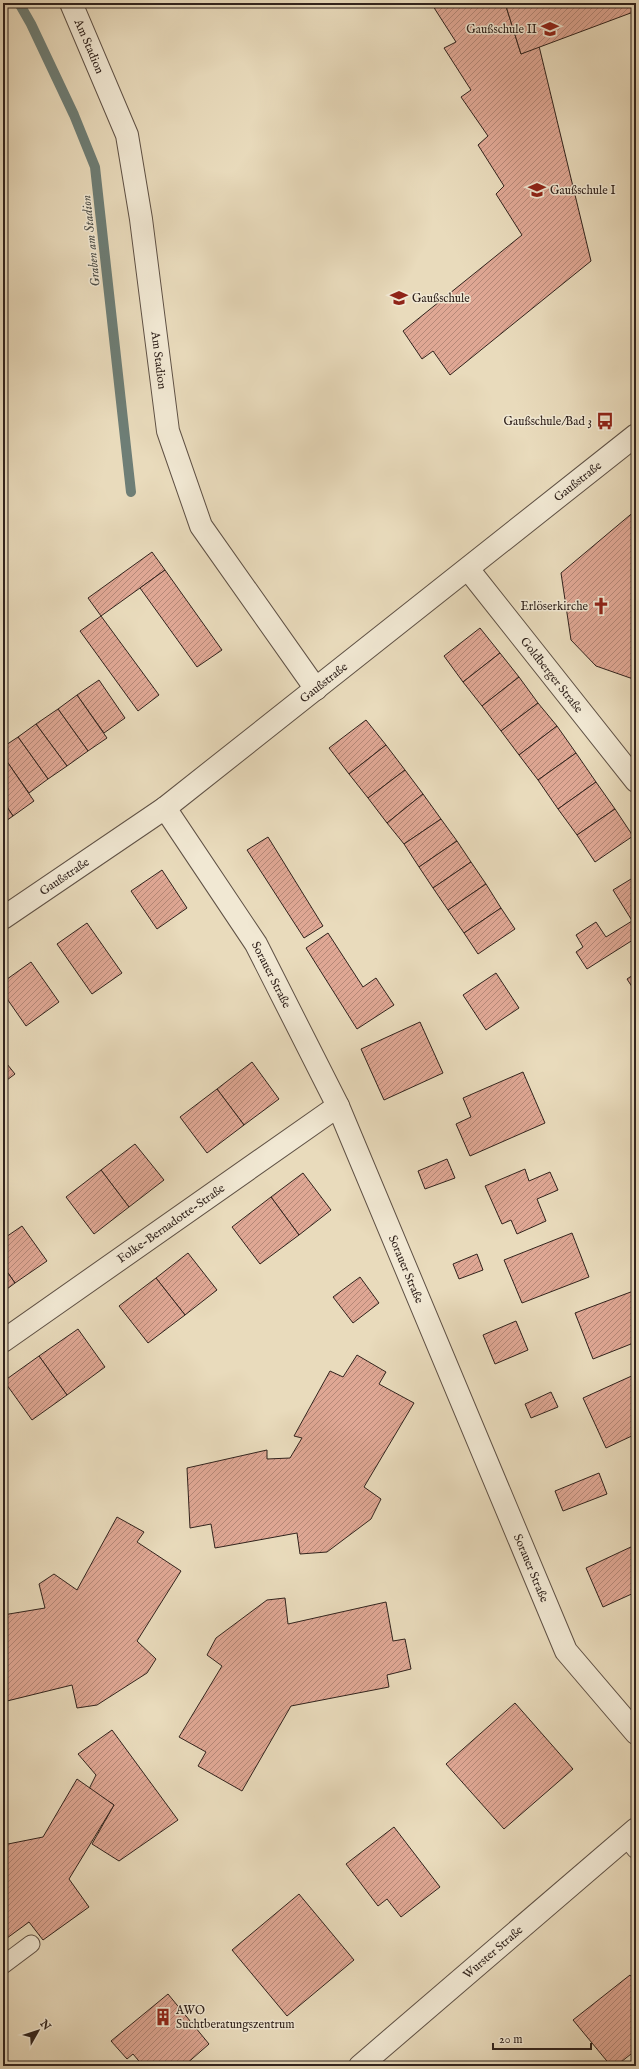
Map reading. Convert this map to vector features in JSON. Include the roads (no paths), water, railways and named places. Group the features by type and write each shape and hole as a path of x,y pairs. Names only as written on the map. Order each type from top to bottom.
{"street":[{"name":"Am Stadion","path":"71,3 128,135 141,219 168,431 201,526 316,689"},
{"name":"Gaußstraße","path":"3,918 165,808 636,435"},
{"name":"Goldberger Straße","path":"468,569 636,781"},
{"name":"Sorauer Straße","path":"165,808 256,944 338,1106 566,1651 636,1733"},
{"name":"Folke-Bernadotte-Straße","path":"3,1341 338,1106"},
{"name":"Wurster Straße","path":"360,2066 633,1839"}],"lane":[{"path":"3,1966 31,1944"}],"waterway":[{"name":"Graben am Stadion","path":"19,3 31,24 74,115 95,167 131,492"}],"place":[{"name":"Gaußschule II","path":"550,29"},
{"name":"Gaußschule I","path":"537,190"},
{"name":"Gaußschule","path":"399,298"},
{"name":"Gaußschule/Bad 3","path":"605,421"},
{"name":"Erlöserkirche","path":"601,606"},
{"name":"AWO Suchtberatungszentrum","path":"163,2017"}]}
